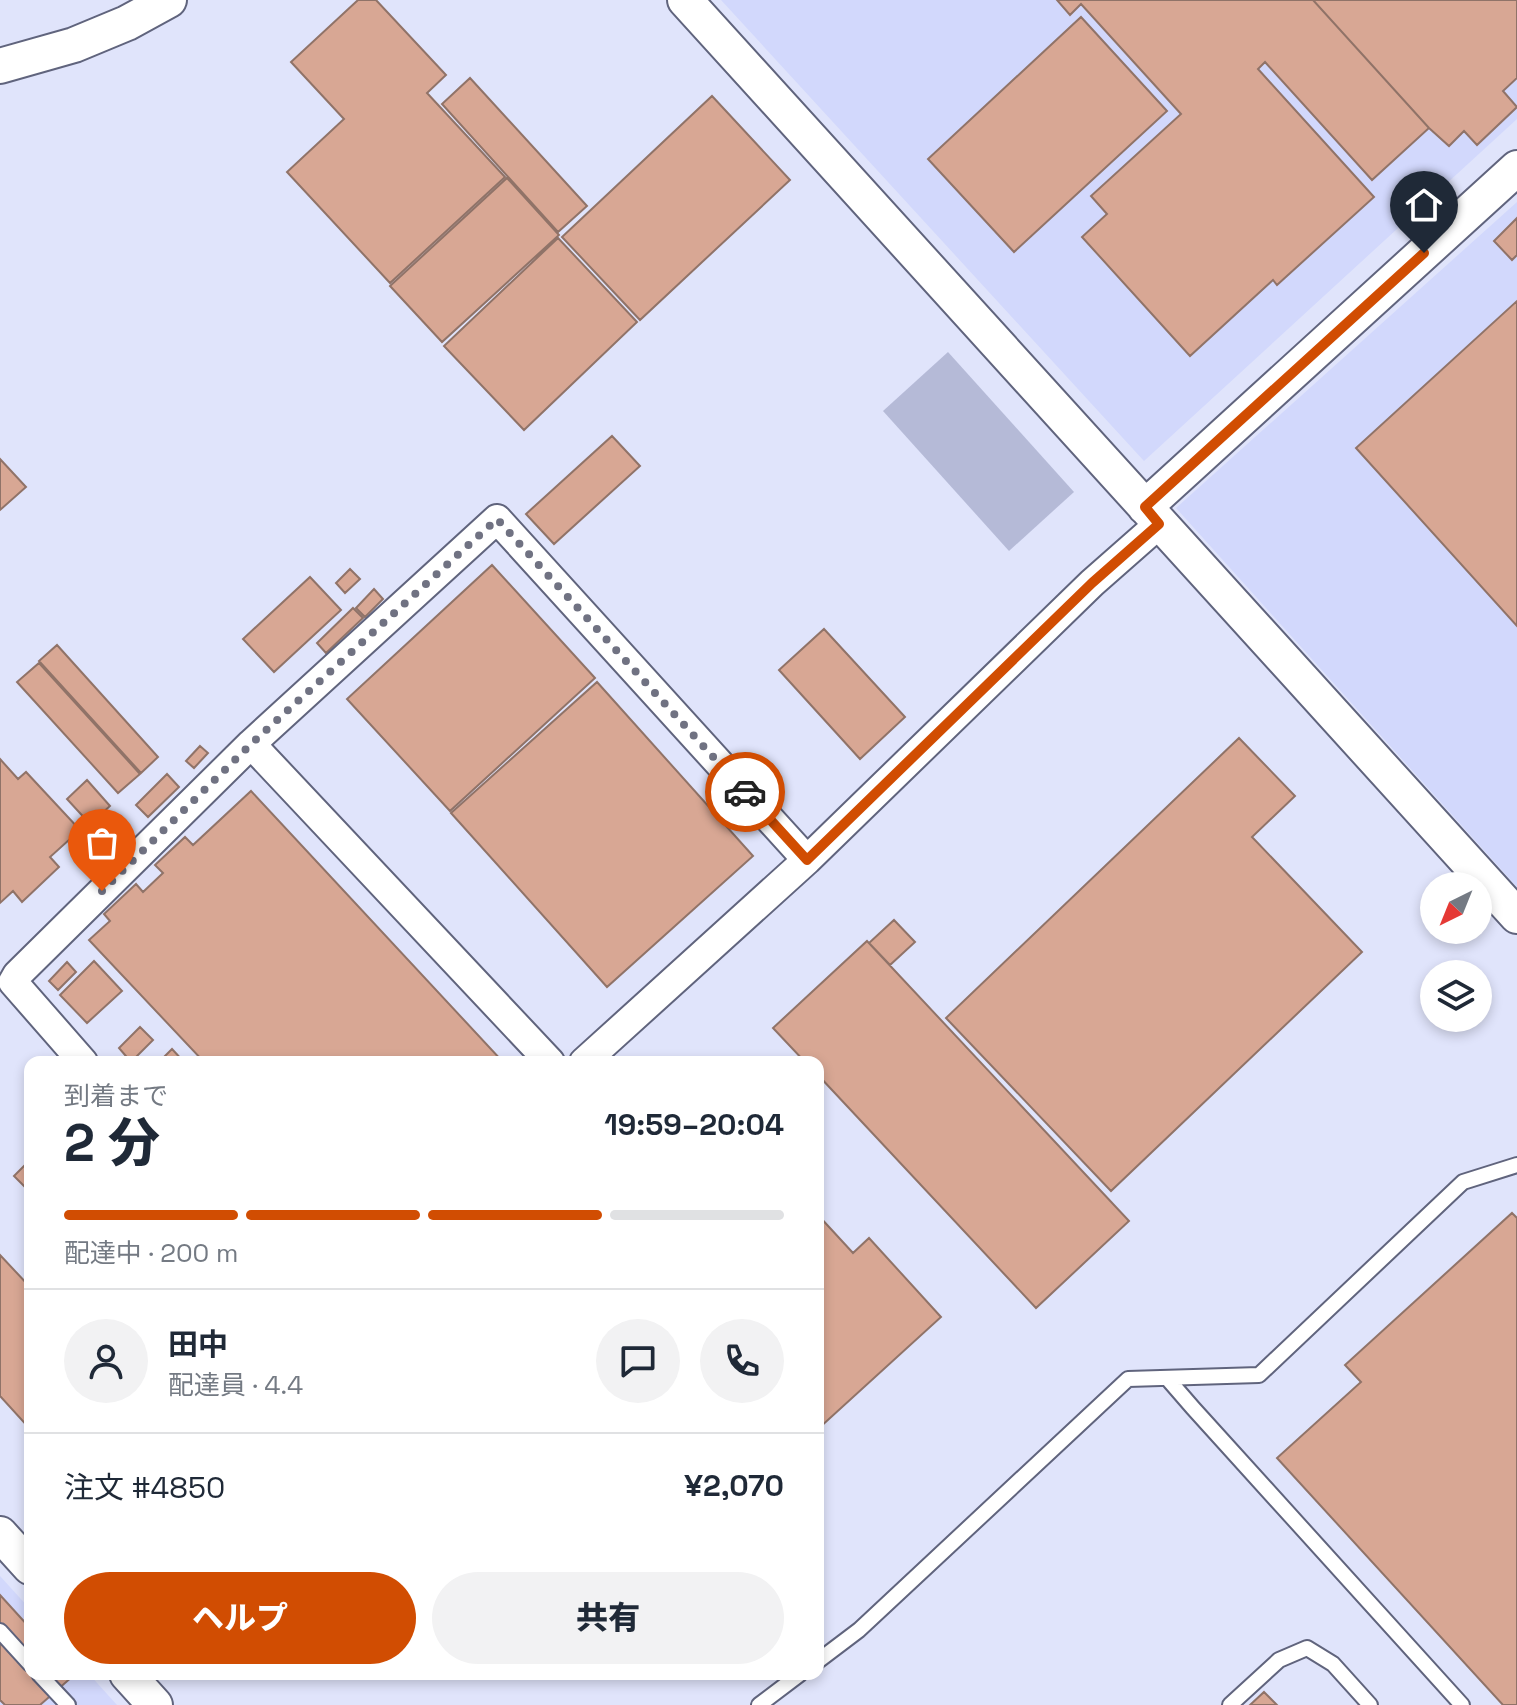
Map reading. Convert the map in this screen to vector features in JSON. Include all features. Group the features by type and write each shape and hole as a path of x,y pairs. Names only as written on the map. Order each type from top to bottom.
{"street":[{"path":"0,66 74,45 127,23 169,0"},
{"path":"685,0 1517,916"},
{"path":"591,1056 807,860 1092,583 1152,516 1517,168"},
{"path":"78,1056 13,982 17,975 251,744 497,519 807,860"},
{"path":"251,744 544,1056"},
{"path":"0,1534 24,1560"},
{"path":"132,1680 155,1705"}],"lane":[{"path":"824,1656 859,1630 1128,1379 1259,1375 1463,1182 1517,1165"},
{"path":"1167,1378 1462,1705"},
{"path":"0,1631 24,1657"},
{"path":"1230,1705 1279,1660 1307,1648 1333,1664 1370,1705"},
{"path":"45,1680 68,1705"},
{"path":"759,1705 792,1680"}],"shaded area":[{"path":"721,0 1517,0 1517,119 1144,461"},
{"path":"1517,202 1517,887 1176,508"},
{"path":"948,352 1074,492 1009,551 883,411"},
{"path":"0,1576 24,1602 24,1680 94,1680 117,1705 0,1705"}],"building":[{"path":"358,0 376,0 446,75 427,93 505,177 390,283 287,172 344,119 291,62"},
{"path":"1057,0 1313,0 1429,128 1372,180 1265,62 1258,69 1374,197 1277,285 1273,280 1190,356 1082,237 1107,214 1091,196 1181,114 1081,4 1070,15"},
{"path":"1313,0 1517,0 1517,78 1503,91 1517,107 1477,145 1464,131 1449,146"},
{"path":"1081,17 1167,111 1014,252 928,159"},
{"path":"470,78 587,206 558,232 442,104"},
{"path":"712,96 790,180 640,320 562,237"},
{"path":"507,178 559,235 442,342 390,286"},
{"path":"1517,218 1517,255 1512,260 1494,241"},
{"path":"558,238 637,322 524,430 444,346"},
{"path":"1517,301 1517,626 1356,448"},
{"path":"612,436 640,466 554,544 526,514"},
{"path":"0,459 26,487 0,510"},
{"path":"492,565 595,678 450,811 347,699"},
{"path":"350,569 360,579 345,593 336,583"},
{"path":"310,577 341,610 274,672 243,639"},
{"path":"374,589 383,599 365,617 356,608"},
{"path":"353,608 363,618 326,653 317,643"},
{"path":"824,629 905,717 860,759 779,670"},
{"path":"57,645 158,757 141,773 39,661"},
{"path":"39,663 140,774 118,793 17,682"},
{"path":"597,682 753,856 607,987 451,813"},
{"path":"1239,738 1295,796 1252,837 1362,952 1111,1191 946,1018"},
{"path":"200,746 208,753 194,768 186,761"},
{"path":"0,759 18,779 26,772 80,830 50,857 59,867 22,902 13,891 0,903"},
{"path":"167,774 179,787 148,817 136,805"},
{"path":"87,780 110,806 90,824 67,799"},
{"path":"251,791 497,1056 198,1056 89,940 110,921 104,914 136,884 143,892 163,873 155,865 185,837 193,845"},
{"path":"894,920 915,942 890,965 869,943"},
{"path":"867,941 1129,1221 1036,1308 824,1081 824,1056 799,1056 773,1028"},
{"path":"94,961 122,991 87,1023 60,995"},
{"path":"67,962 76,972 58,990 49,981"},
{"path":"140,1027 153,1040 137,1056 126,1056 119,1048"},
{"path":"172,1049 178,1056 165,1056"},
{"path":"24,1166 24,1186 14,1176"},
{"path":"1512,1213 1517,1218 1517,1705 1503,1705 1277,1458 1361,1382 1345,1365"},
{"path":"824,1222 853,1253 869,1238 941,1317 824,1424"},
{"path":"0,1255 24,1281 24,1422 0,1396"},
{"path":"0,1595 24,1621 24,1680 68,1680 40,1705 5,1705 0,1700"},
{"path":"1264,1692 1277,1705 1250,1705"}],"way so far":[{"path":"102,891 251,744 497,519 745,792"}],"route":[{"path":"745,792 807,860 1092,583 1159,524 1145,507 1424,253"}]}
